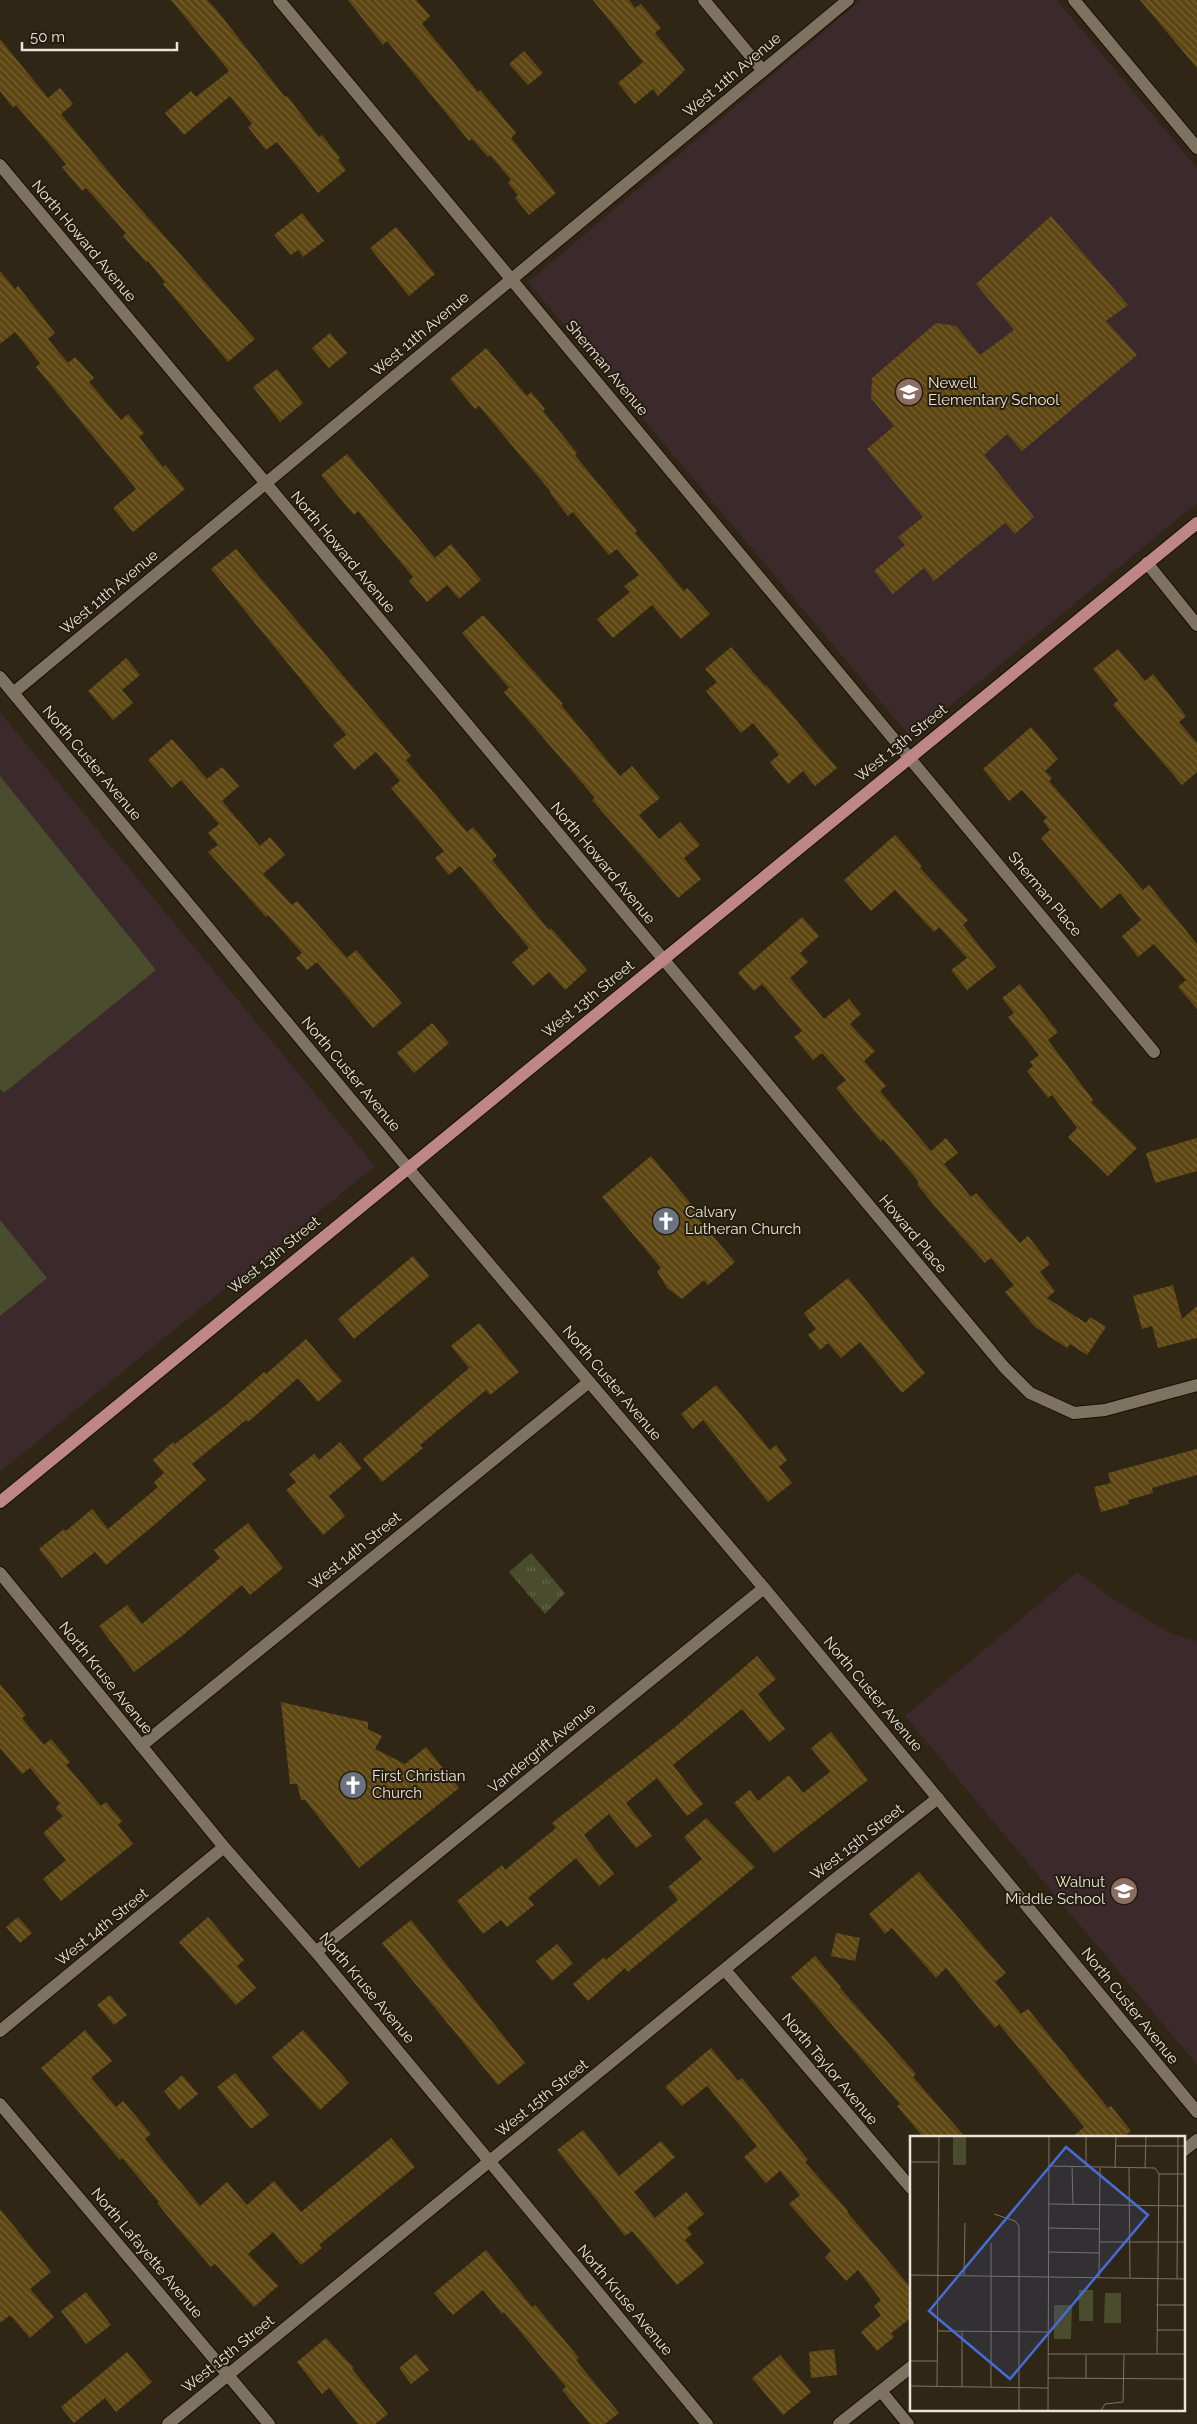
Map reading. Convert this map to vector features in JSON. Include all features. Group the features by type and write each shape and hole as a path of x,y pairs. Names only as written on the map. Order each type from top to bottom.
{"main road":[{"name":"West 13th Street","path":"0,1502 1197,522"}],"street":[{"name":"Sherman Avenue","path":"279,0 910,757"},
{"path":"704,0 763,71"},
{"name":"West 11th Avenue","path":"13,693 848,0"},
{"path":"1074,0 1197,148"},
{"name":"North Howard Avenue","path":"0,165 662,959"},
{"path":"1147,563 1197,625"},
{"name":"North Custer Avenue","path":"0,677 407,1167 764,1588 1197,2112"},
{"name":"Sherman Place","path":"910,757 1154,1052"},
{"name":"Howard Place","path":"662,959 1004,1367 1030,1393 1074,1413 1105,1410 1197,1385"},
{"name":"West 14th Street","path":"141,1746 589,1382"},
{"name":"North Kruse Avenue","path":"0,1573 224,1847 316,1952 707,2424"},
{"name":"Vandergrift Avenue","path":"316,1952 764,1588"},
{"name":"West 15th Street","path":"168,2424 829,1884 938,1798"},
{"name":"West 14th Street","path":"0,2031 224,1847"},
{"name":"North Taylor Avenue","path":"725,1970 910,2187"},
{"name":"North Lafayette Avenue","path":"0,2104 269,2424"},
{"path":"1184,2150 1197,2140"},
{"path":"839,2424 910,2368"},
{"path":"881,2391 908,2424"}],"shaded area":[{"name":"Newell Elementary School","path":"861,0 1057,0 1197,168 1197,503 911,738 528,282"},
{"path":"0,712 375,1166 0,1472"},
{"name":"Walnut Middle School","path":"1077,1572 1112,1598 1172,1634 1197,1641 1197,2065 905,1716"}],"green space":[{"path":"0,776 156,970 4,1093 0,1089"},
{"path":"0,1220 47,1278 0,1316"},
{"path":"531,1553 565,1593 545,1614 509,1572"}],"building":[{"path":"171,0 207,0 319,137 322,135 340,158 338,160 346,170 318,193 277,142 266,150 248,127 252,124 230,96 184,135 165,113 191,91 196,97 229,71"},
{"path":"348,0 416,0 430,16 422,24 478,92 480,90 516,133 511,138 556,193 529,215 515,198 518,195 508,183 511,180 490,155 488,157 472,139 469,141 387,41 383,45"},
{"path":"593,0 629,0 635,8 641,4 661,28 655,33 685,70 658,96 653,89 635,104 618,83 643,62"},
{"path":"1140,0 1197,0 1197,68"},
{"path":"0,39 48,98 60,88 73,104 61,114 122,188 255,339 228,362 163,284 165,282 148,261 146,262 123,236 126,233 86,188 82,191 62,167 66,164 16,105 13,108 0,91"},
{"path":"524,51 543,73 528,85 509,64"},
{"path":"302,213 324,241 303,257 298,250 291,255 274,235"},
{"path":"1051,216 1128,305 1106,321 1137,355 1022,451 1007,434 984,455 1034,517 1015,534 1005,523 934,581 924,568 893,594 874,571 905,545 898,537 923,517 867,449 894,426 871,398 872,378 936,323 956,326 980,355 1014,330 976,284"},
{"path":"396,227 435,274 409,296 370,248"},
{"path":"0,271 15,289 18,286 55,333 48,339 68,363 75,357 94,378 89,382 121,420 128,414 144,433 139,437 163,467 165,465 185,489 133,532 113,508 136,489 36,367 40,363 15,332 0,344"},
{"path":"330,333 347,353 329,368 312,348"},
{"path":"486,348 527,396 531,392 545,409 543,411 577,453 575,455 637,531 635,533 684,591 687,588 710,614 681,639 652,605 613,638 597,619 630,592 624,586 639,575 617,549 609,555 573,512 568,516 551,492 479,406 475,409 450,379"},
{"path":"277,369 303,403 280,422 253,387"},
{"path":"347,454 435,558 451,544 481,580 459,599 447,585 427,602 409,581 413,577 358,511 354,515 321,475"},
{"path":"236,549 411,756 406,760 467,832 473,827 497,856 492,860 549,930 551,928 587,970 565,990 549,972 533,986 512,962 529,948 460,866 449,875 435,858 444,851 391,788 400,781 376,752 354,770 333,745 346,735 211,569"},
{"path":"483,615 563,704 561,705 620,776 632,766 660,798 639,815 659,839 680,822 700,845 684,858 701,879 678,898 592,800 595,798 504,692 509,688 462,633"},
{"path":"731,647 837,768 815,786 803,771 788,784 770,762 779,755 753,723 741,733 706,691 717,682 705,669"},
{"path":"1118,649 1145,681 1153,674 1186,716 1179,722 1197,743 1197,772 1182,785 1113,705 1118,700 1093,669"},
{"path":"126,658 140,675 122,690 133,703 113,720 88,691"},
{"path":"1031,727 1058,759 1045,771 1052,778 1049,781 1143,890 1149,885 1197,944 1197,1009 1178,987 1186,980 1154,944 1138,957 1122,936 1141,920 1120,893 1101,909 1041,838 1050,830 1043,821 1047,818 1022,790 1009,801 983,769"},
{"path":"172,739 207,779 222,767 239,786 222,801 260,846 270,837 285,855 263,874 292,905 297,901 347,958 356,950 402,1003 373,1028 317,962 307,970 296,958 302,953 268,915 266,917 208,852 218,845 208,833 219,824 181,780 172,788 148,760"},
{"path":"895,835 922,866 920,868 968,920 963,925 996,967 967,990 951,970 967,958 939,927 934,932 895,890 871,911 844,880"},
{"path":"802,917 819,936 800,953 808,962 790,978 824,1019 849,999 861,1014 850,1024 875,1051 864,1061 886,1086 880,1091 931,1151 946,1138 958,1153 944,1164 971,1197 976,1193 1020,1243 1028,1236 1050,1264 1040,1272 1055,1291 1047,1298 1086,1323 1090,1317 1106,1327 1087,1355 1070,1344 1067,1348 1035,1327 1005,1292 1014,1285 991,1258 985,1263 937,1209 917,1184 919,1182 883,1139 881,1142 836,1088 846,1080 822,1053 813,1060 794,1037 802,1031 762,984 754,991 738,973"},
{"path":"1020,984 1058,1032 1048,1040 1093,1100 1091,1102 1137,1148 1108,1176 1068,1137 1077,1128 1052,1095 1048,1098 1027,1071 1033,1066 1030,1062 1039,1055 1008,1017 1014,1013 1002,998"},
{"path":"432,1023 449,1043 414,1073 397,1053"},
{"path":"1197,1138 1197,1171 1155,1183 1146,1153"},
{"path":"651,1156 702,1217 699,1220 735,1262 708,1285 704,1280 682,1299 667,1288 657,1271 661,1268 602,1197"},
{"path":"413,1256 429,1276 354,1339 338,1319"},
{"path":"848,1278 925,1373 902,1393 860,1342 841,1358 828,1343 820,1350 808,1335 816,1329 804,1313"},
{"path":"1173,1285 1182,1319 1197,1306 1197,1338 1158,1348 1152,1326 1142,1329 1133,1296"},
{"path":"479,1323 519,1372 490,1395 486,1390 420,1445 423,1448 382,1482 363,1459 469,1368 451,1346"},
{"path":"306,1339 342,1381 318,1402 298,1378 248,1422 246,1420 192,1464 206,1480 153,1526 106,1565 95,1552 62,1578 39,1549 64,1529 66,1531 92,1509 108,1529 158,1487 154,1482 164,1473 153,1460 173,1442 175,1444 226,1405 264,1372 266,1374"},
{"path":"716,1385 770,1450 776,1445 787,1460 779,1467 792,1483 768,1502 703,1420 693,1429 681,1414"},
{"path":"340,1442 362,1468 329,1496 345,1516 323,1535 286,1490 296,1482 289,1474 314,1454 319,1460"},
{"path":"1197,1449 1197,1475 1152,1488 1153,1493 1128,1500 1129,1504 1101,1512 1094,1487 1111,1483 1108,1473"},
{"path":"248,1523 283,1568 250,1595 242,1585 183,1635 134,1672 99,1626 127,1605 142,1624 220,1558 214,1550"},
{"path":"757,1656 776,1679 758,1694 785,1729 769,1742 742,1709 673,1765 703,1804 687,1816 657,1778 626,1803 652,1836 636,1848 609,1814 584,1835 614,1874 599,1886 576,1858 528,1898 534,1905 507,1927 501,1920 483,1934 457,1901 502,1865 505,1870 556,1828 552,1823 674,1728"},
{"path":"0,1684 26,1715 22,1718 44,1745 51,1739 70,1762 66,1765 101,1806 106,1802 122,1821 118,1825 133,1844 61,1901 43,1879 66,1860 43,1833 63,1816 55,1808 60,1804 30,1768 22,1774 0,1748"},
{"path":"281,1702 368,1722 368,1729 382,1736 375,1749 405,1764 426,1747 459,1788 359,1868 305,1800 301,1800 297,1784 290,1784"},
{"path":"831,1732 868,1780 774,1853 734,1803 750,1790 758,1801 789,1775 803,1793 830,1772 811,1748"},
{"path":"706,1818 755,1867 628,1972 625,1968 588,2001 573,1984 604,1957 606,1960 678,1900 668,1887 702,1859 684,1837"},
{"path":"919,1872 1006,1973 995,1982 1021,2014 1028,2009 1108,2108 1111,2106 1131,2131 1125,2136 1073,2136 1084,2127 999,2024 995,2028 946,1968 936,1978 892,1928 885,1934 869,1914"},
{"path":"18,1917 32,1933 20,1943 6,1927"},
{"path":"208,1917 244,1960 237,1966 256,1988 236,2005 179,1942"},
{"path":"411,1920 525,2063 498,2085 382,1943"},
{"path":"836,1933 860,1938 855,1961 831,1956"},
{"path":"557,1944 573,1963 552,1981 536,1961"},
{"path":"815,1956 840,1988 916,2074 913,2077 964,2136 922,2136 897,2106 900,2104 791,1977"},
{"path":"110,1995 127,2015 114,2025 97,2005"},
{"path":"85,2030 112,2061 91,2078 116,2107 123,2101 151,2134 145,2139 200,2206 227,2182 247,2205 274,2181 301,2212 391,2138 415,2167 319,2245 322,2248 301,2265 273,2232 248,2254 278,2286 254,2307 215,2264 211,2267 122,2158 120,2160 41,2068"},
{"path":"303,2030 349,2083 320,2110 272,2057"},
{"path":"711,2048 738,2081 742,2078 808,2160 805,2162 910,2287 910,2319 891,2333 894,2337 877,2351 861,2332 881,2315 874,2306 881,2300 858,2270 846,2281 825,2257 831,2251 789,2204 800,2195 780,2171 766,2183 744,2157 757,2146 707,2086 682,2106 665,2087"},
{"path":"235,2073 269,2115 251,2129 217,2087"},
{"path":"182,2075 198,2094 179,2110 164,2091"},
{"path":"583,2130 619,2176 661,2141 675,2157 634,2192 655,2218 686,2192 704,2214 687,2228 692,2234 685,2240 704,2263 677,2285 632,2231 625,2236 557,2150"},
{"path":"0,2209 51,2272 30,2289 54,2317 30,2338 10,2315 0,2323"},
{"path":"486,2250 532,2307 535,2305 579,2358 576,2360 619,2413 605,2424 590,2424 562,2390 566,2387 504,2312 502,2314 483,2290 453,2315 434,2293"},
{"path":"86,2292 111,2325 86,2344 61,2311"},
{"path":"326,2338 354,2368 352,2369 388,2414 375,2424 358,2424 329,2388 322,2394 297,2362"},
{"path":"834,2349 837,2375 811,2378 809,2352"},
{"path":"127,2352 152,2382 116,2412 105,2398 74,2423 61,2407"},
{"path":"416,2354 429,2370 411,2384 399,2368"},
{"path":"780,2355 811,2392 783,2415 752,2378"}],"place":[{"name":"Newell Elementary School","path":"909,392"},
{"name":"Calvary Lutheran Church","path":"666,1221"},
{"name":"First Christian Church","path":"353,1785"},
{"name":"Walnut Middle School","path":"1124,1891"}]}
